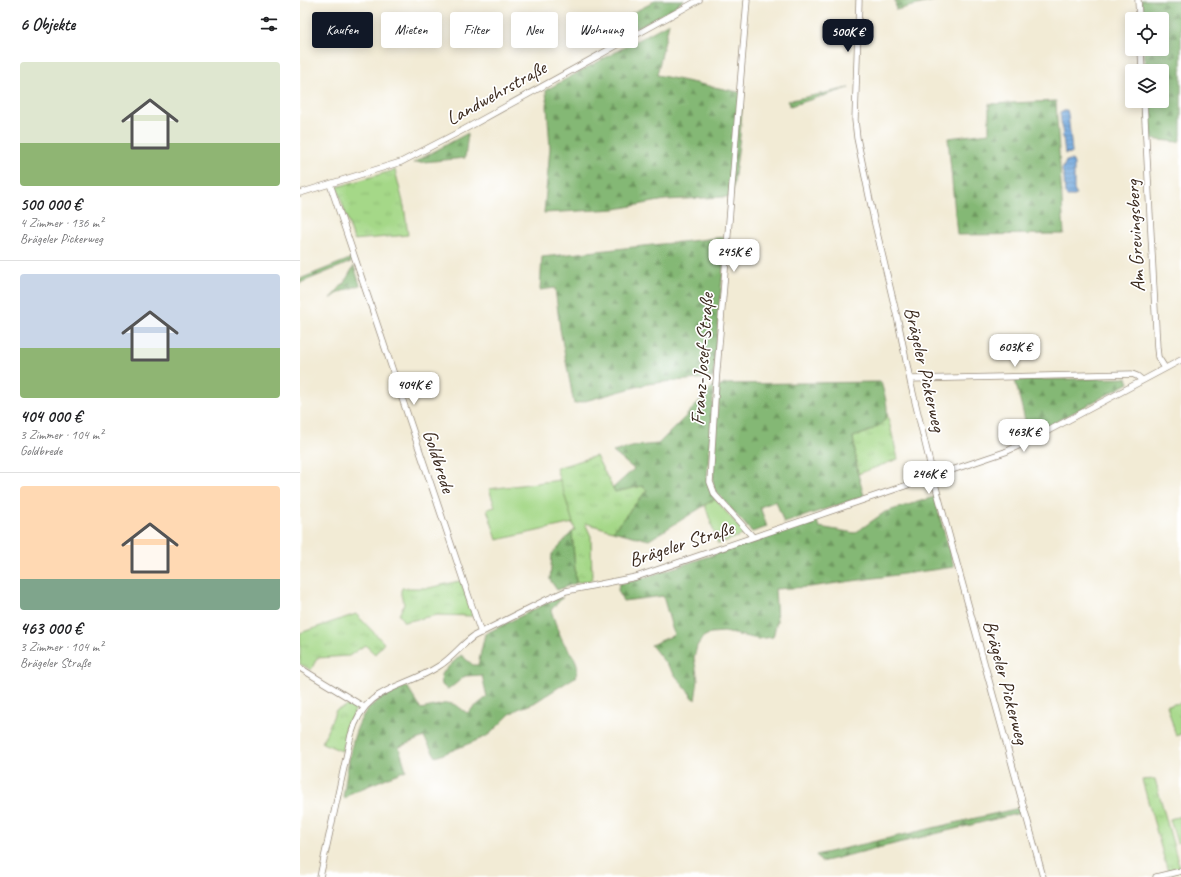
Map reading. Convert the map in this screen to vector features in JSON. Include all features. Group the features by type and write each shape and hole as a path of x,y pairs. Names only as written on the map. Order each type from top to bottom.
{"street":[{"name":"Landwehrstraße","path":"300,193 401,162 424,151 699,0"},
{"name":"Franz-Josef-Straße","path":"747,0 716,382 710,482 715,495 753,537"},
{"name":"Brägeler Pickerweg","path":"859,0 855,106 857,132 874,220 933,476 1043,877"},
{"path":"1138,0 1139,12"},
{"name":"Am Grevingsberg","path":"1144,108 1157,348 1158,357 1164,368"},
{"name":"Goldbrede","path":"330,184 394,372 426,474 481,633"},
{"name":"Brägeler Straße","path":"320,877 356,718 364,706 373,698 382,692 440,666 468,640 566,591 636,577 1018,446 1181,360"},
{"path":"910,379 1132,374 1142,380"},
{"path":"300,668 364,706"},
{"path":"1156,877 1181,871"}],"green space":[{"path":"655,0 684,0 673,8 638,27 638,12 634,12"},
{"path":"895,0 937,0 896,10"},
{"path":"1141,0 1181,0 1181,136 1179,142 1149,139 1147,108 1169,108 1169,64 1145,64 1144,56 1169,56 1169,12 1142,12"},
{"path":"669,23 657,75 743,93 740,136 732,197 665,200 616,209 544,213 550,148 546,90 623,48 638,48 638,40"},
{"path":"849,88 790,106 787,101"},
{"path":"1056,101 1064,234 957,235 948,138 989,133 989,104"},
{"path":"468,133 465,158 413,163"},
{"path":"395,170 404,206 408,235 354,240 337,187"},
{"path":"726,237 713,378 647,384 574,404 560,329 555,288 540,290 542,257"},
{"path":"352,258 351,262 300,283 300,279"},
{"path":"354,266 360,285 340,292 330,299 344,283"},
{"path":"1127,378 1129,383 1029,436 1015,380"},
{"path":"881,382 887,405 886,418 874,429 853,437 858,474 864,496 784,523 776,501 760,507 767,527 752,532 717,493 714,488 713,481 719,387 725,384"},
{"path":"714,385 707,479 710,490 715,499 649,540 613,531 647,490 642,486 615,492 613,488 634,469 613,452 636,446 658,444"},
{"path":"887,413 898,459 858,474 853,437 864,434 873,429 881,422"},
{"path":"596,456 615,492 642,486 647,490 613,531 585,523 591,536 592,580 576,583 572,532 575,530 556,468"},
{"path":"560,480 573,523 497,540 487,509 495,507 489,489"},
{"path":"934,497 954,567 809,587 775,589 777,621 773,637 758,639 724,632 711,633 703,637 697,646 694,658 698,680 695,700 651,645 674,635 663,596 623,601 618,590 619,584 634,581 770,536 816,519 819,527 855,533 885,512"},
{"path":"715,499 745,534 718,544 705,505"},
{"path":"572,532 576,583 557,590 550,580 552,554"},
{"path":"459,581 461,582 473,616 437,615 404,622 399,615 404,604 401,594 402,588 429,588"},
{"path":"563,597 551,610 563,642 576,661 577,671 575,677 534,703 518,709 510,714 485,737 436,757 424,737 399,747 406,770 351,793 345,799 343,797 355,734 359,723 372,705 384,697 407,686 421,709 448,703 456,705 467,713 487,697 482,675 465,676 448,690 442,685 441,674 461,655 473,665 478,665 485,634 551,601"},
{"path":"356,614 384,643 375,654 365,645 349,656 317,658 311,670 300,664 300,633"},
{"path":"1181,703 1181,734 1176,736 1167,705"},
{"path":"352,704 356,707 347,731 342,751 322,743 336,710"},
{"path":"1155,779 1180,869 1168,872 1142,780"},
{"path":"1019,808 1020,813 821,862 816,855"},
{"path":"1181,816 1181,842 1177,843 1170,819"}],"water":[{"path":"1066,110 1068,114 1072,153 1065,154 1060,113"},
{"path":"1071,160 1074,164 1074,190 1076,194 1075,196 1067,196 1065,194 1062,170 1066,161"}]}
